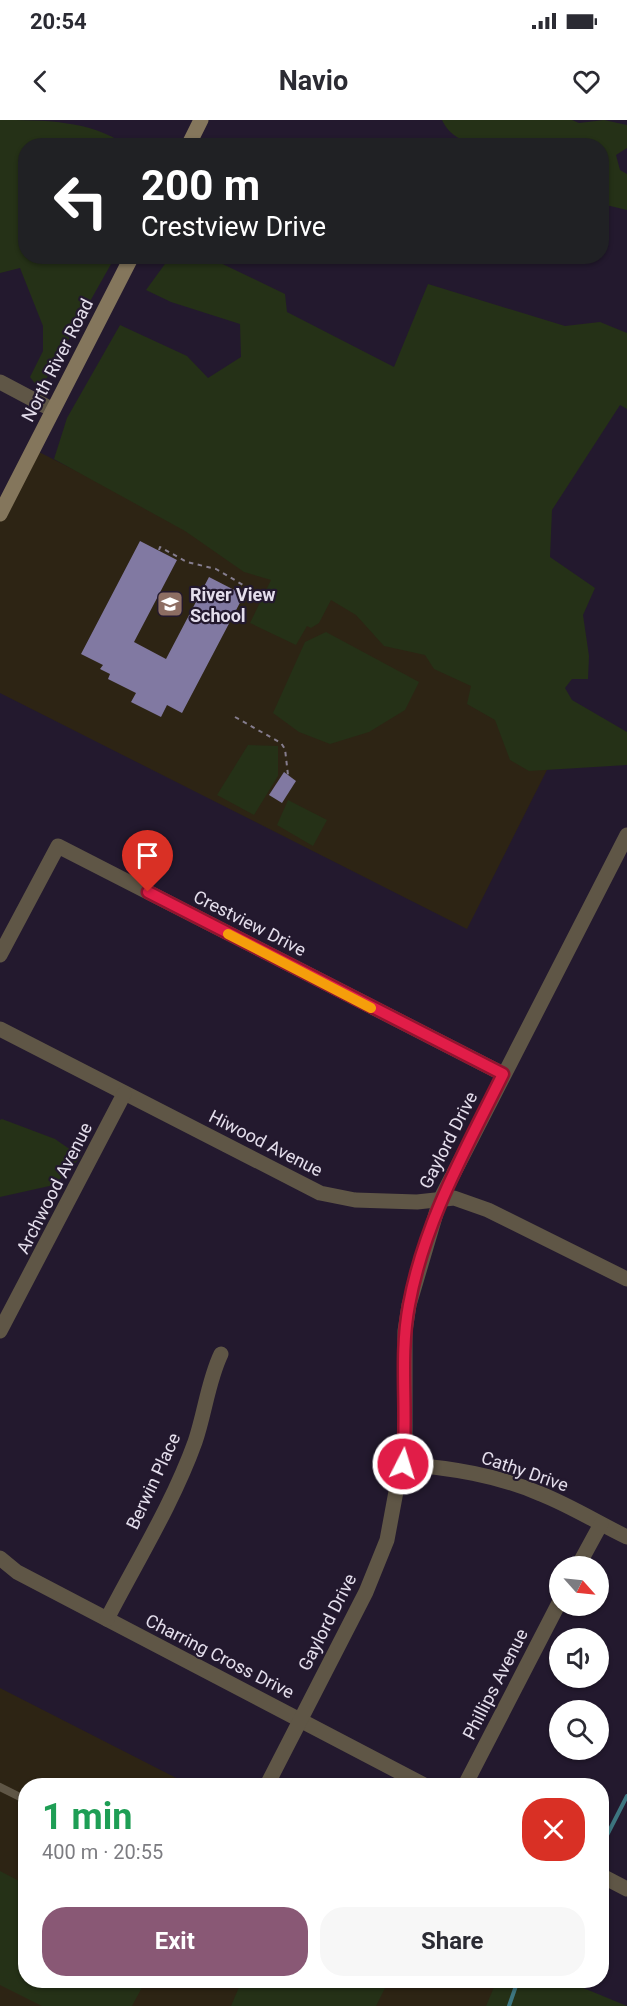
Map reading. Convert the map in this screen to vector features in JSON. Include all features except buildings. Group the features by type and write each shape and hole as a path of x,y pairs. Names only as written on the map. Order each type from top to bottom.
{"street":[{"path":"192,138 201,120"},
{"name":"North River Road","path":"0,514 128,264"},
{"path":"0,382 53,410"},
{"name":"Gaylord Drive","path":"271,1778 366,1592 387,1540 403,1464 406,1412 405,1331 409,1305 440,1200 627,835"},
{"name":"Crestview Drive","path":"0,955 58,846 503,1074"},
{"name":"Hiwood Avenue","path":"0,1029 320,1193 356,1200 417,1202 454,1198 488,1210 625,1274"},
{"name":"Archwood Avenue","path":"0,1331 124,1094"},
{"name":"Berwin Place","path":"106,1619 177,1485 195,1442 214,1367 221,1354"},
{"name":"Cathy Drive","path":"403,1464 470,1472 505,1481 542,1494 627,1538"},
{"path":"583,1556 601,1524"},
{"name":"Charring Cross Drive","path":"0,1558 17,1572 411,1778"},
{"name":"Phillips Avenue","path":"469,1778 552,1616"},
{"path":"609,1880 627,1889"}],"lane":[{"path":"0,1787 18,1796"}],"path":[{"path":"159,550 160,547 187,562 216,569 255,592"},
{"path":"235,717 281,743 285,749 288,775"}],"shaded area":[{"name":"River View School","path":"33,449 572,720 467,929 0,693 0,514"},
{"path":"0,1688 176,1778 18,1778 18,1988 578,1988 617,2006 0,2006"}],"green space":[{"path":"0,120 66,123 82,126 114,138 18,138 18,264 111,264 40,390 30,377 43,351 43,326 20,268 0,273"},
{"path":"442,120 572,120 579,123 604,120 627,125 627,148 616,155 620,170 627,174 627,210 609,206 609,138 460,138 445,126"},
{"path":"165,264 223,264 285,294 287,312 394,367 428,284 565,326 600,322 627,333 627,409 620,405 552,510 550,557 595,588 583,615 589,656 588,679 572,679 565,688 572,700 627,732 627,765 529,771 510,760 495,720 467,704 471,686 434,669 425,655 384,646 356,615 331,600 319,623 311,628 307,626 296,645 250,623 271,580 244,572 185,531 54,459 67,418 120,325 187,356 208,378 241,357 240,324 171,302 146,290"},
{"path":"326,632 419,682 405,710 369,732 330,744 299,732 273,713 305,642"},
{"path":"248,745 278,746 278,776 254,815 217,795"},
{"path":"288,800 327,820 313,846 277,825"},
{"path":"0,1120 55,1139 81,1157 54,1185 0,1197"},
{"path":"0,1871 18,1880 18,1988 142,1988 132,2006 42,2006 0,1985"},
{"path":"239,1988 385,1988 376,2006 231,2006"},
{"path":"494,1988 583,1988 627,2006 486,2006"}],"waterway":[{"path":"609,1831 627,1796"},
{"path":"509,2006 515,1988"}],"slow traffic":[{"path":"228,934 371,1008"}],"place":[{"name":"River View School","path":"170,604"}],"route":[{"path":"148,892 503,1074 440,1200 417,1270 405,1331 406,1412 403,1464"}]}
